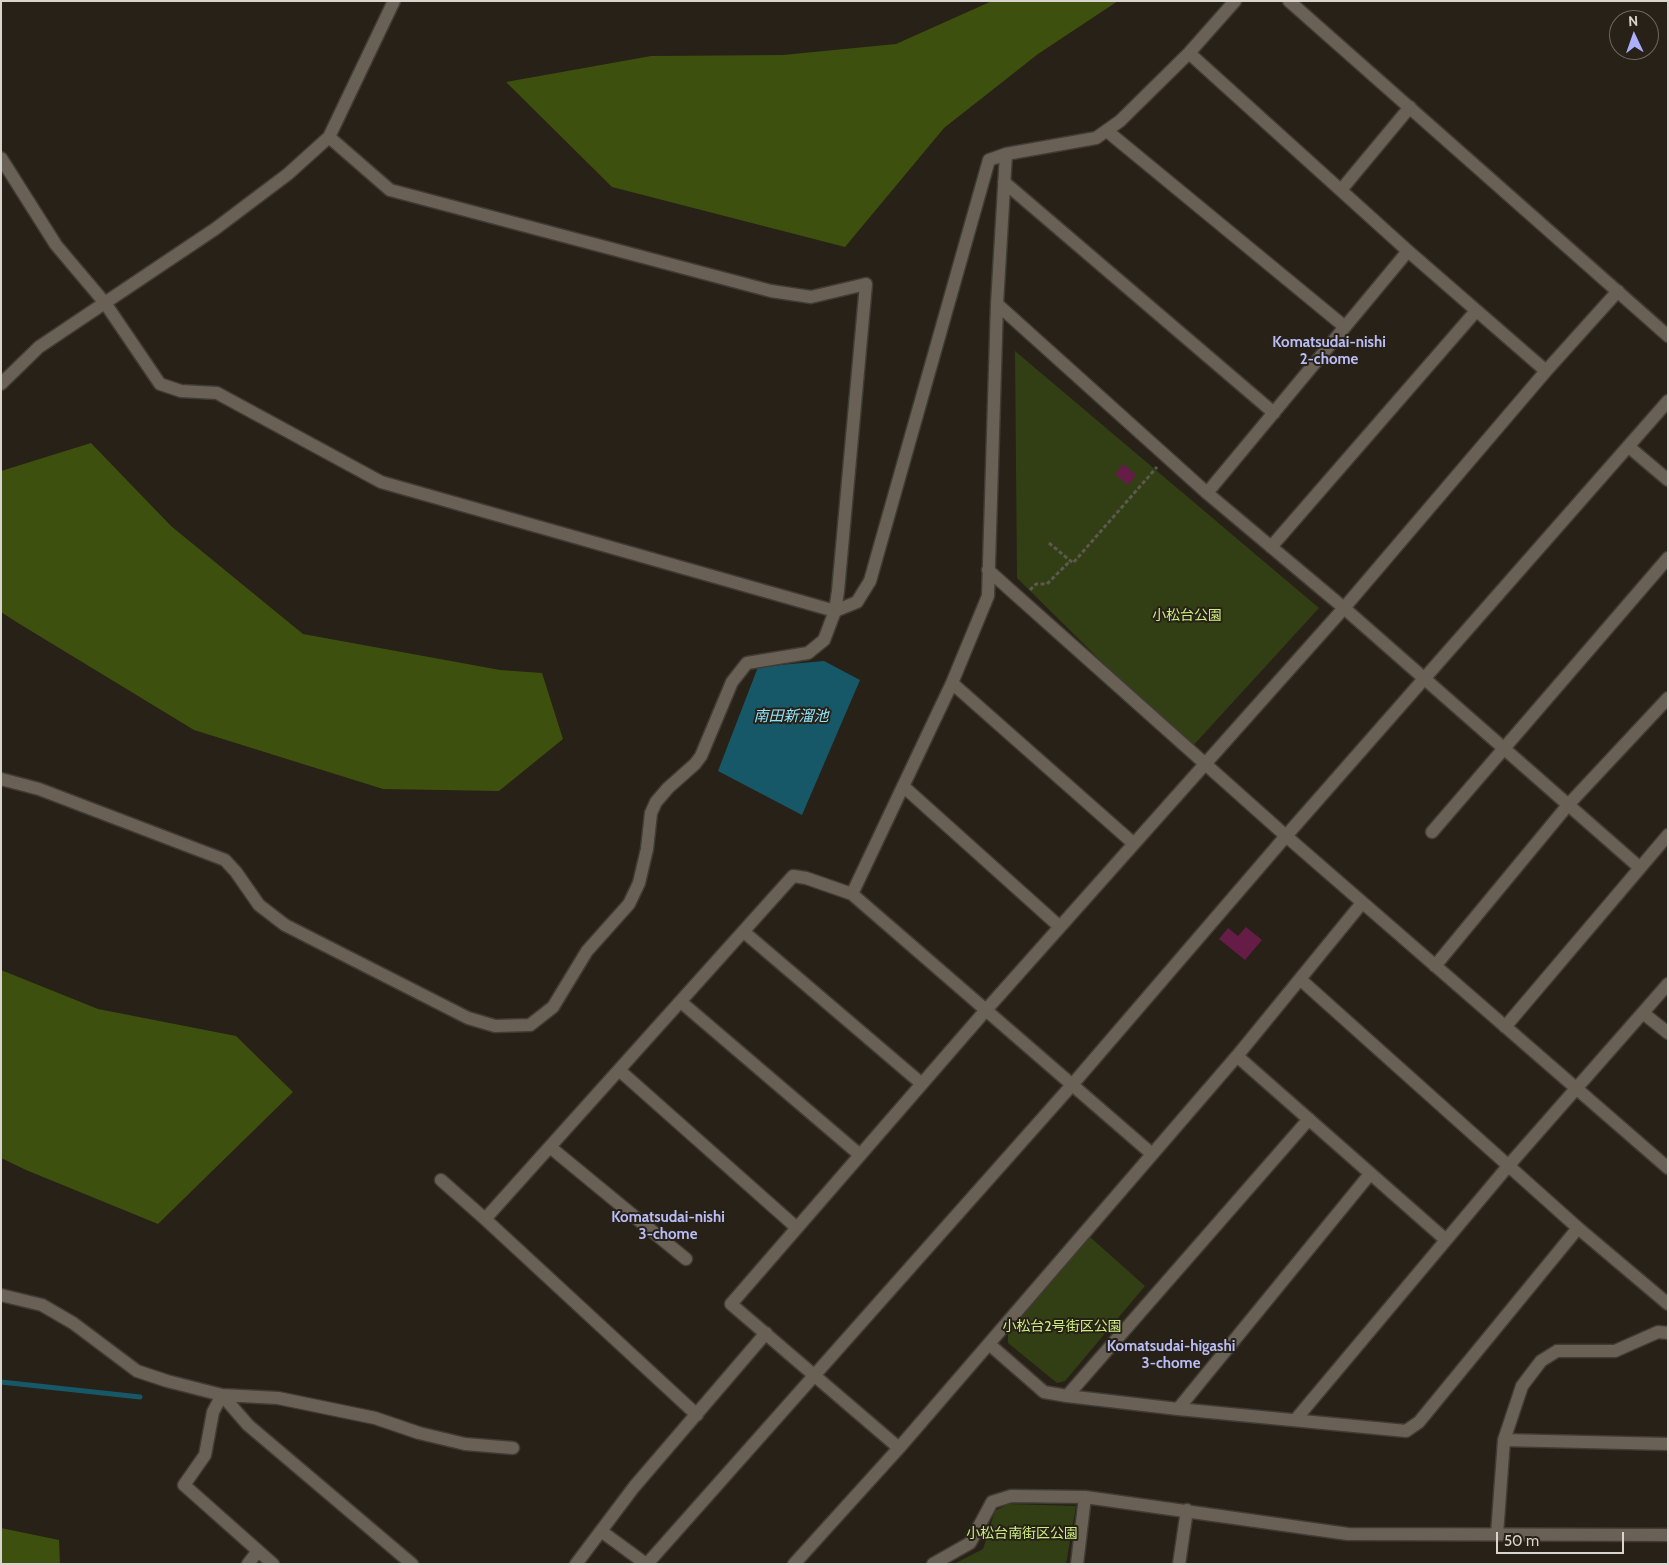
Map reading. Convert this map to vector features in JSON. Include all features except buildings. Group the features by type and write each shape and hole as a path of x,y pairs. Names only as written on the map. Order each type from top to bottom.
{"street":[{"path":"1,384 39,348 216,228 288,174 328,138 394,1"},
{"path":"1,158 56,245 105,303 160,384 181,391 217,393 381,482 835,611 857,602 870,581 989,160 1006,154 1096,138 1120,121 1190,53 1235,1"},
{"path":"1289,1 1668,336"},
{"path":"1190,53 1408,251 1546,371"},
{"path":"1341,190 1410,107"},
{"path":"1106,130 1345,327"},
{"path":"1,779 39,789 225,860 236,872 259,905 285,925 468,1018 496,1026 530,1025 553,1007 587,951 629,904 639,883 647,850 651,813 668,788 701,756 732,682 747,663 808,653 824,640 835,611 866,284 811,297 771,291 390,190 328,138"},
{"path":"852,894 952,683 988,596 997,304 1006,154"},
{"path":"1004,182 1274,413"},
{"path":"1207,493 1408,251"},
{"path":"899,1448 731,1304 1133,843 1344,608 1546,371 1618,291"},
{"path":"997,304 1207,493 1344,608 1639,867"},
{"path":"1271,547 1476,311"},
{"path":"601,1531 646,1564 1072,1085 1286,836 1668,401"},
{"path":"1629,447 1668,480"},
{"path":"1432,832 1668,558"},
{"path":"988,570 1362,903 1668,1168"},
{"path":"952,683 1133,843"},
{"path":"1435,966 1568,805 1668,698"},
{"path":"903,786 1060,927"},
{"path":"1505,1027 1668,835"},
{"path":"485,1219 793,876 806,878 852,894 1152,1154"},
{"path":"794,1564 899,1448 1237,1056 1362,903"},
{"path":"744,932 922,1084"},
{"path":"1301,980 1578,1228 1668,1304"},
{"path":"1296,1419 1509,1165 1668,984"},
{"path":"681,1002 860,1155"},
{"path":"1643,1013 1668,1033"},
{"path":"1237,1056 1446,1240"},
{"path":"620,1070 797,1228"},
{"path":"1067,1396 1309,1120"},
{"path":"550,1147 686,1259"},
{"path":"1178,1409 1370,1174"},
{"path":"441,1180 697,1415"},
{"path":"989,1344 1044,1392 1178,1409 1406,1431 1419,1422 1578,1228"},
{"path":"1,1296 42,1305 73,1323 137,1372 222,1395 278,1398 375,1418 418,1433 456,1442 513,1448"},
{"path":"1497,1534 1504,1440 1522,1386 1540,1361 1556,1351 1614,1351 1658,1332 1668,1333"},
{"path":"576,1564 634,1487 766,1333"},
{"path":"222,1395 213,1412 205,1455 184,1485 273,1564"},
{"path":"222,1395 248,1424 412,1564"},
{"path":"1504,1440 1668,1444"},
{"path":"933,1564 970,1544 992,1502 1011,1496 1085,1496 1348,1534 1668,1535"},
{"path":"1077,1564 1085,1496"},
{"path":"1179,1564 1187,1510"},
{"path":"248,1564 258,1551"}],"path":[{"path":"1049,542 1073,563 1161,462"},
{"path":"1047,584 1070,561"}],"green space":[{"path":"992,1 1118,1 1038,54 944,128 845,247 612,187 506,82 651,56 783,55 896,44"},
{"name":"小松台公園","path":"1015,351 1319,608 1190,749 1017,578"},
{"path":"91,443 171,526 303,634 500,670 542,673 563,739 499,791 383,789 194,730 18,623 1,612 1,471"},
{"path":"1,970 98,1009 236,1036 293,1092 158,1224 26,1170 1,1158"},
{"name":"小松台2号街区公園","path":"1090,1237 1145,1286 1065,1381 1057,1383 1008,1343 1008,1332"},
{"name":"小松台南街区公園","path":"1008,1504 1076,1506 1066,1564 954,1564 983,1549 995,1511"},
{"path":"1,1528 59,1540 60,1564 1,1564"}],"water":[{"name":"南田新溜池","path":"824,661 860,680 802,815 718,771 758,667"}],"waterway":[{"path":"1,1382 140,1397"}],"district":[{"name":"Komatsudai-nishi 2-chome","path":"1329,352"},
{"name":"Komatsudai-nishi 3-chome","path":"668,1226"},
{"name":"Komatsudai-higashi 3-chome","path":"1171,1356"}]}
